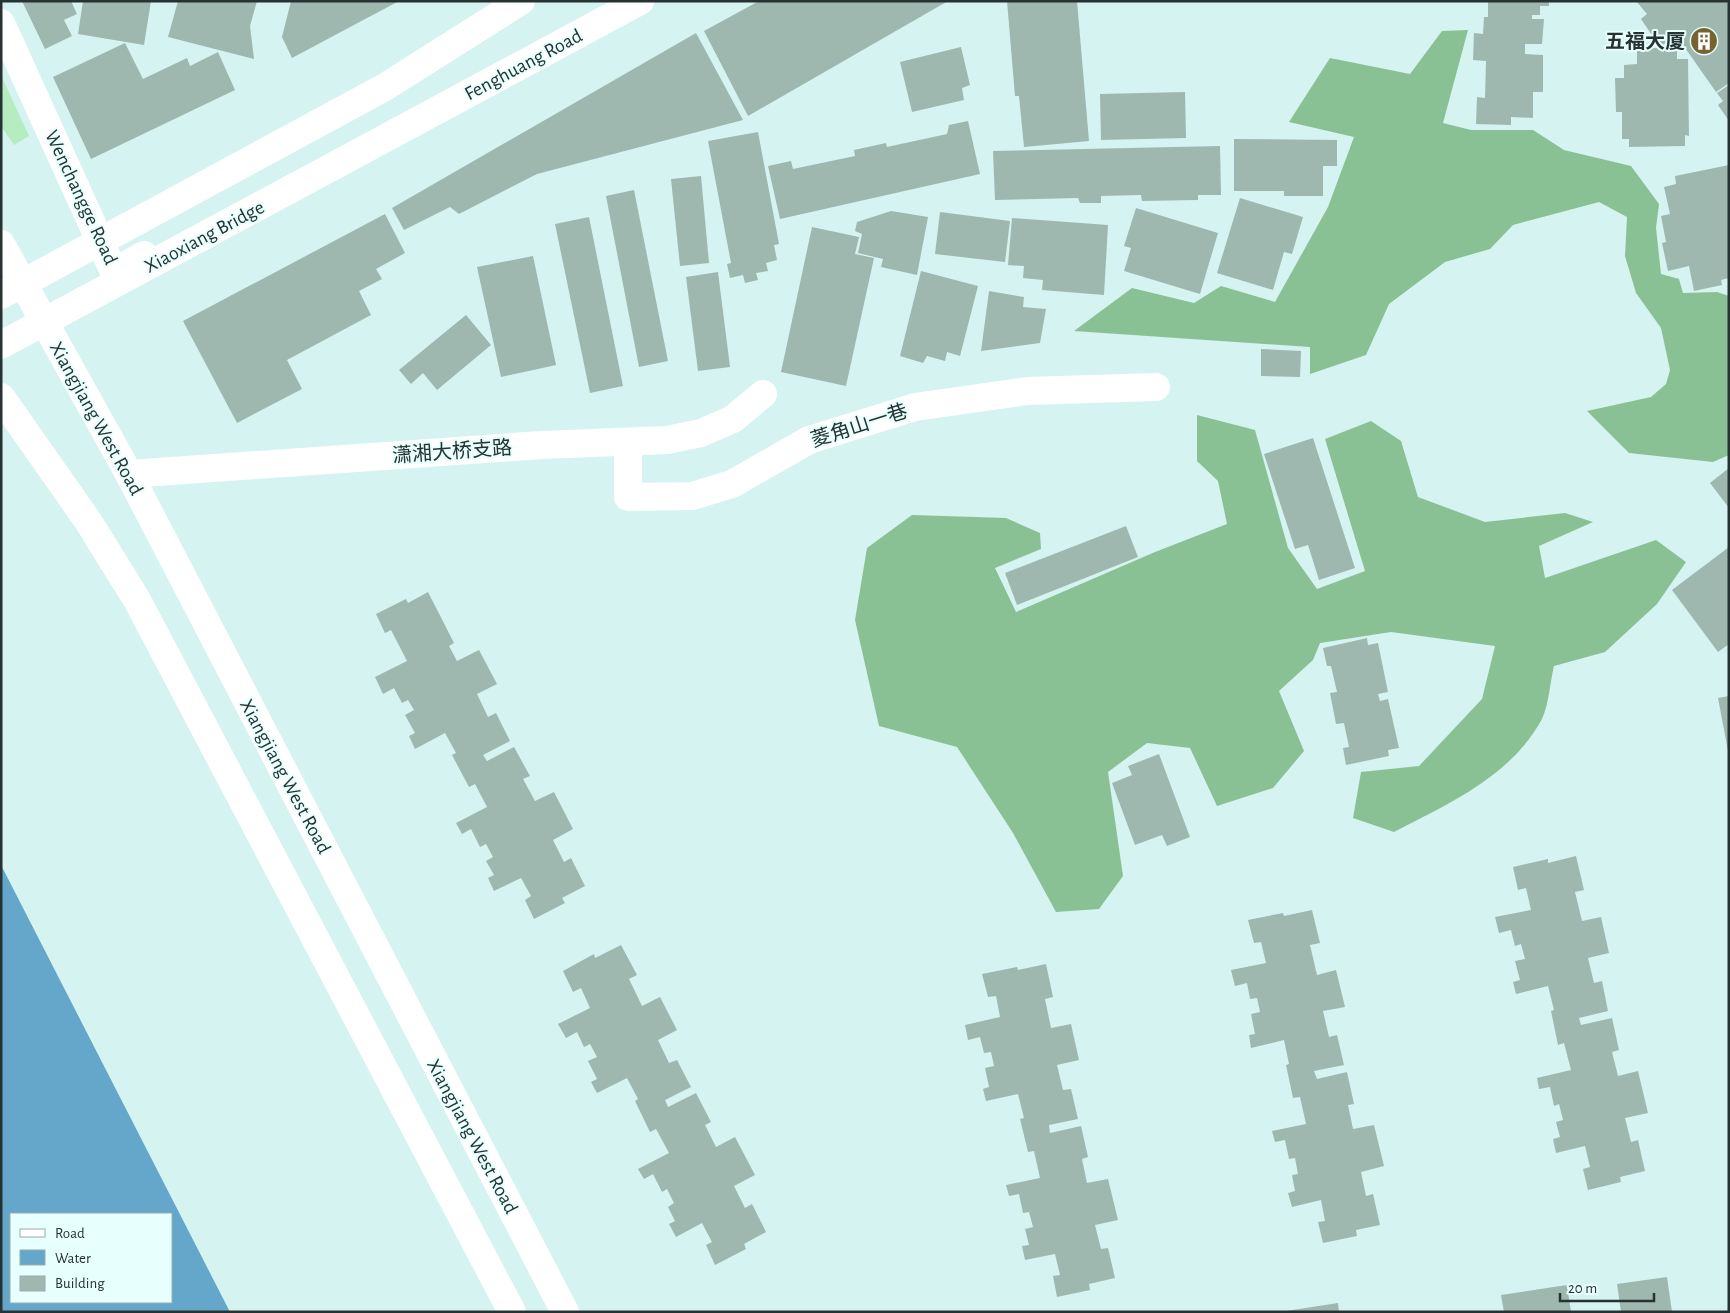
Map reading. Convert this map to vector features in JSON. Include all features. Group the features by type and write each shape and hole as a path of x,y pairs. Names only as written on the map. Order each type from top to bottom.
{"main road":[{"path":"1,295 385,87 521,1"},
{"name":"Fenghuang Road","path":"406,127 640,1"},
{"name":"Wenchangge Road","path":"1,23 114,272 239,201"},
{"name":"Xiaoxiang Bridge","path":"1,346 406,127"},
{"name":"Xiangjiang West Road","path":"1,244 129,474 565,1312"},
{"name":"菱角山一巷","path":"628,443 628,497 692,496 732,484 809,440 915,407 1027,391 1156,387"},
{"name":"潇湘大桥支路","path":"129,474 542,445 667,440 702,433 732,419 763,394"},
{"path":"1,397 88,522 137,600 512,1312"}],"green space":[{"path":"1468,30 1443,123 1471,130 1533,130 1564,150 1631,166 1659,204 1656,228 1661,274 1679,279 1683,293 1717,292 1729,296 1729,455 1713,462 1629,453 1587,411 1651,397 1666,384 1670,370 1661,328 1636,293 1625,256 1627,217 1599,202 1513,225 1490,249 1445,262 1389,304 1366,355 1310,374 1310,347 1074,331 1132,288 1194,303 1221,286 1275,302 1328,207 1354,137 1289,122 1330,58 1410,74 1442,31"},
{"path":"1,75 29,136 14,145 1,126"},
{"path":"1197,415 1255,430 1288,548 1317,589 1365,571 1325,439 1371,421 1401,441 1418,497 1485,522 1565,513 1593,522 1539,546 1545,578 1656,540 1686,562 1657,604 1605,652 1554,666 1548,700 1542,719 1514,757 1457,799 1394,832 1353,818 1361,772 1419,766 1482,699 1495,646 1391,632 1320,643 1313,660 1279,691 1304,751 1273,788 1217,806 1190,748 1147,743 1108,772 1123,876 1099,909 1056,912 1013,833 957,747 879,726 855,620 867,548 912,515 1006,518 1040,533 1041,549 995,568 1016,612 1155,552 1227,524 1218,481 1197,461"}],"water":[{"path":"1,865 230,1312 1,1312"}],"building":[{"path":"22,1 71,1 77,14 64,20 72,36 45,49"},
{"path":"83,1 151,1 144,45 78,34"},
{"path":"178,1 257,1 250,26 254,59 168,37"},
{"path":"291,1 399,1 292,58 282,37"},
{"path":"759,1 948,1 748,116 704,31"},
{"path":"1007,1 1077,1 1089,141 1024,147 1019,96 1015,96"},
{"path":"1488,1 1549,1 1549,6 1540,6 1540,15 1532,15 1532,19 1544,19 1542,44 1525,44 1525,54 1543,55 1543,92 1533,92 1533,118 1511,117 1511,125 1476,124 1477,97 1485,98 1486,61 1473,60 1474,33 1483,34 1484,17 1488,17"},
{"name":"五福大厦","path":"1636,1 1729,1 1729,83 1716,92 1676,35 1660,47 1641,19 1647,14"},
{"path":"696,33 743,120 537,174 459,214 450,207 404,230 392,208"},
{"path":"125,43 143,79 187,58 190,66 218,52 235,90 91,159 53,77"},
{"path":"961,47 970,85 962,88 964,100 912,112 900,62"},
{"path":"1637,48 1677,48 1677,59 1688,59 1689,136 1685,135 1685,146 1629,147 1629,139 1622,139 1622,112 1616,112 1615,78 1624,78 1624,65 1637,64"},
{"path":"1729,85 1729,121 1718,105 1723,101 1717,93"},
{"path":"1185,92 1186,138 1101,140 1100,94"},
{"path":"968,121 980,174 780,219 768,166 791,161 793,169 855,156 854,150 886,143 887,147 947,134 949,125"},
{"path":"758,132 779,244 774,245 777,260 766,263 768,271 756,273 758,280 745,283 743,275 730,278 727,264 731,263 708,141"},
{"path":"1234,139 1337,140 1337,166 1323,166 1323,196 1284,196 1284,191 1234,191"},
{"path":"1220,146 1221,195 1198,195 1198,200 1142,201 1141,195 1101,196 1101,203 1080,203 1078,198 995,200 993,151"},
{"path":"1729,165 1729,278 1721,280 1722,285 1694,291 1689,266 1668,271 1662,243 1666,242 1661,216 1670,214 1664,187 1676,184 1675,176"},
{"path":"701,176 709,263 680,266 671,179"},
{"path":"634,190 668,361 639,367 606,196"},
{"path":"1240,198 1303,217 1292,254 1284,252 1273,290 1217,273"},
{"path":"1136,208 1218,233 1200,294 1124,271 1131,248 1124,246"},
{"path":"891,211 928,217 917,275 881,267 883,259 858,253 862,234 855,231 857,222"},
{"path":"940,212 1010,221 1005,262 935,254"},
{"path":"385,214 405,253 376,269 382,279 359,291 371,315 287,360 302,389 237,423 183,321"},
{"path":"589,217 623,386 590,393 555,224"},
{"path":"1012,218 1108,225 1104,295 1042,290 1043,280 1023,278 1024,266 1008,265"},
{"path":"812,227 859,237 855,254 874,258 846,386 781,372"},
{"path":"533,256 556,365 501,377 477,267"},
{"path":"921,271 978,286 960,356 947,352 945,361 927,356 923,363 900,356"},
{"path":"718,272 730,367 698,371 686,277"},
{"path":"989,291 1024,297 1023,307 1046,309 1040,343 981,351"},
{"path":"466,315 491,345 437,390 423,373 411,384 399,370"},
{"path":"1261,349 1301,351 1300,377 1261,376"},
{"path":"1313,438 1355,568 1319,580 1308,545 1295,549 1264,454"},
{"path":"1729,468 1729,508 1710,483"},
{"path":"1126,526 1138,557 1017,605 1005,573"},
{"path":"1729,547 1729,644 1718,652 1672,590"},
{"path":"428,592 454,643 449,646 457,661 479,650 497,684 477,694 488,717 496,713 510,741 483,755 487,761 514,747 530,776 523,779 535,801 554,792 573,829 553,840 564,862 571,858 585,886 562,898 565,903 534,919 525,900 531,896 521,878 494,891 488,878 494,875 486,861 493,857 486,844 480,847 471,829 462,834 456,823 487,807 475,784 469,787 452,755 456,753 445,733 415,749 409,736 415,733 405,715 414,710 408,700 402,703 394,688 383,694 375,677 407,661 391,630 385,633 376,614 406,599 408,603"},
{"path":"1367,638 1368,645 1378,643 1388,692 1378,694 1380,701 1388,699 1399,748 1388,750 1389,756 1346,765 1343,748 1349,747 1344,723 1336,724 1330,693 1337,692 1331,666 1327,666 1323,648"},
{"path":"1729,696 1729,751 1728,751 1718,698"},
{"path":"1159,754 1190,837 1167,846 1162,835 1135,845 1112,783 1132,775 1128,766"},
{"path":"1576,856 1584,890 1575,892 1582,921 1601,917 1609,953 1588,958 1594,983 1602,981 1608,1011 1579,1018 1581,1025 1612,1018 1619,1050 1612,1052 1618,1076 1638,1071 1648,1113 1625,1118 1631,1142 1638,1140 1645,1171 1620,1177 1621,1182 1588,1190 1583,1169 1590,1167 1585,1146 1556,1153 1553,1139 1560,1137 1556,1122 1563,1120 1559,1104 1554,1106 1550,1087 1539,1089 1537,1078 1571,1070 1564,1043 1558,1045 1551,1011 1554,1010 1548,986 1516,994 1513,982 1520,980 1515,961 1525,959 1521,944 1515,946 1511,930 1499,933 1495,917 1531,910 1526,888 1518,890 1513,867 1548,859 1548,863"},
{"path":"1312,910 1320,943 1310,945 1317,975 1336,970 1345,1007 1323,1011 1329,1037 1337,1035 1344,1065 1314,1071 1317,1079 1347,1072 1354,1104 1348,1105 1353,1129 1374,1125 1384,1166 1361,1172 1366,1196 1373,1194 1380,1225 1356,1230 1357,1236 1323,1243 1318,1222 1325,1221 1321,1200 1292,1207 1288,1193 1295,1191 1292,1175 1298,1174 1295,1158 1289,1159 1285,1140 1275,1142 1272,1131 1306,1124 1300,1097 1293,1098 1286,1065 1289,1064 1284,1040 1251,1048 1249,1035 1255,1034 1251,1014 1260,1012 1257,998 1250,999 1247,983 1235,986 1231,970 1266,963 1261,942 1254,943 1248,920 1283,913 1284,916"},
{"path":"621,945 637,975 629,979 642,1006 660,997 677,1030 658,1040 669,1063 677,1060 691,1087 665,1100 668,1107 696,1093 711,1122 705,1125 716,1147 735,1137 755,1175 734,1186 745,1208 752,1204 766,1232 744,1244 746,1249 715,1265 706,1245 712,1242 702,1223 676,1237 669,1224 675,1221 668,1207 674,1203 667,1189 662,1192 653,1174 644,1179 638,1169 669,1153 656,1129 650,1132 635,1101 638,1099 627,1078 597,1093 591,1082 597,1079 588,1061 597,1057 590,1044 584,1047 577,1032 566,1038 558,1024 590,1008 581,988 573,992 563,971 594,954 595,958"},
{"path":"1046,964 1053,997 1045,999 1051,1028 1071,1024 1079,1060 1057,1065 1063,1090 1071,1089 1078,1119 1049,1125 1050,1133 1081,1126 1088,1157 1082,1159 1087,1183 1108,1179 1118,1220 1095,1225 1101,1249 1108,1248 1115,1278 1089,1284 1090,1290 1057,1297 1053,1276 1060,1275 1055,1254 1025,1260 1022,1246 1029,1245 1025,1229 1033,1227 1029,1212 1023,1213 1019,1194 1009,1196 1006,1185 1040,1178 1034,1151 1028,1152 1020,1119 1024,1118 1018,1094 986,1101 983,1089 989,1087 985,1068 994,1066 991,1052 984,1053 980,1037 968,1040 965,1025 1000,1017 996,996 988,997 982,974 1017,967 1018,970"},
{"path":"1667,1277 1672,1312 1621,1312 1617,1284"},
{"path":"1567,1285 1571,1312 1504,1312 1501,1295"},
{"path":"1338,1303 1339,1312 1286,1312 1286,1311"}],"place":[{"name":"五福大厦","path":"1704,41"}]}
